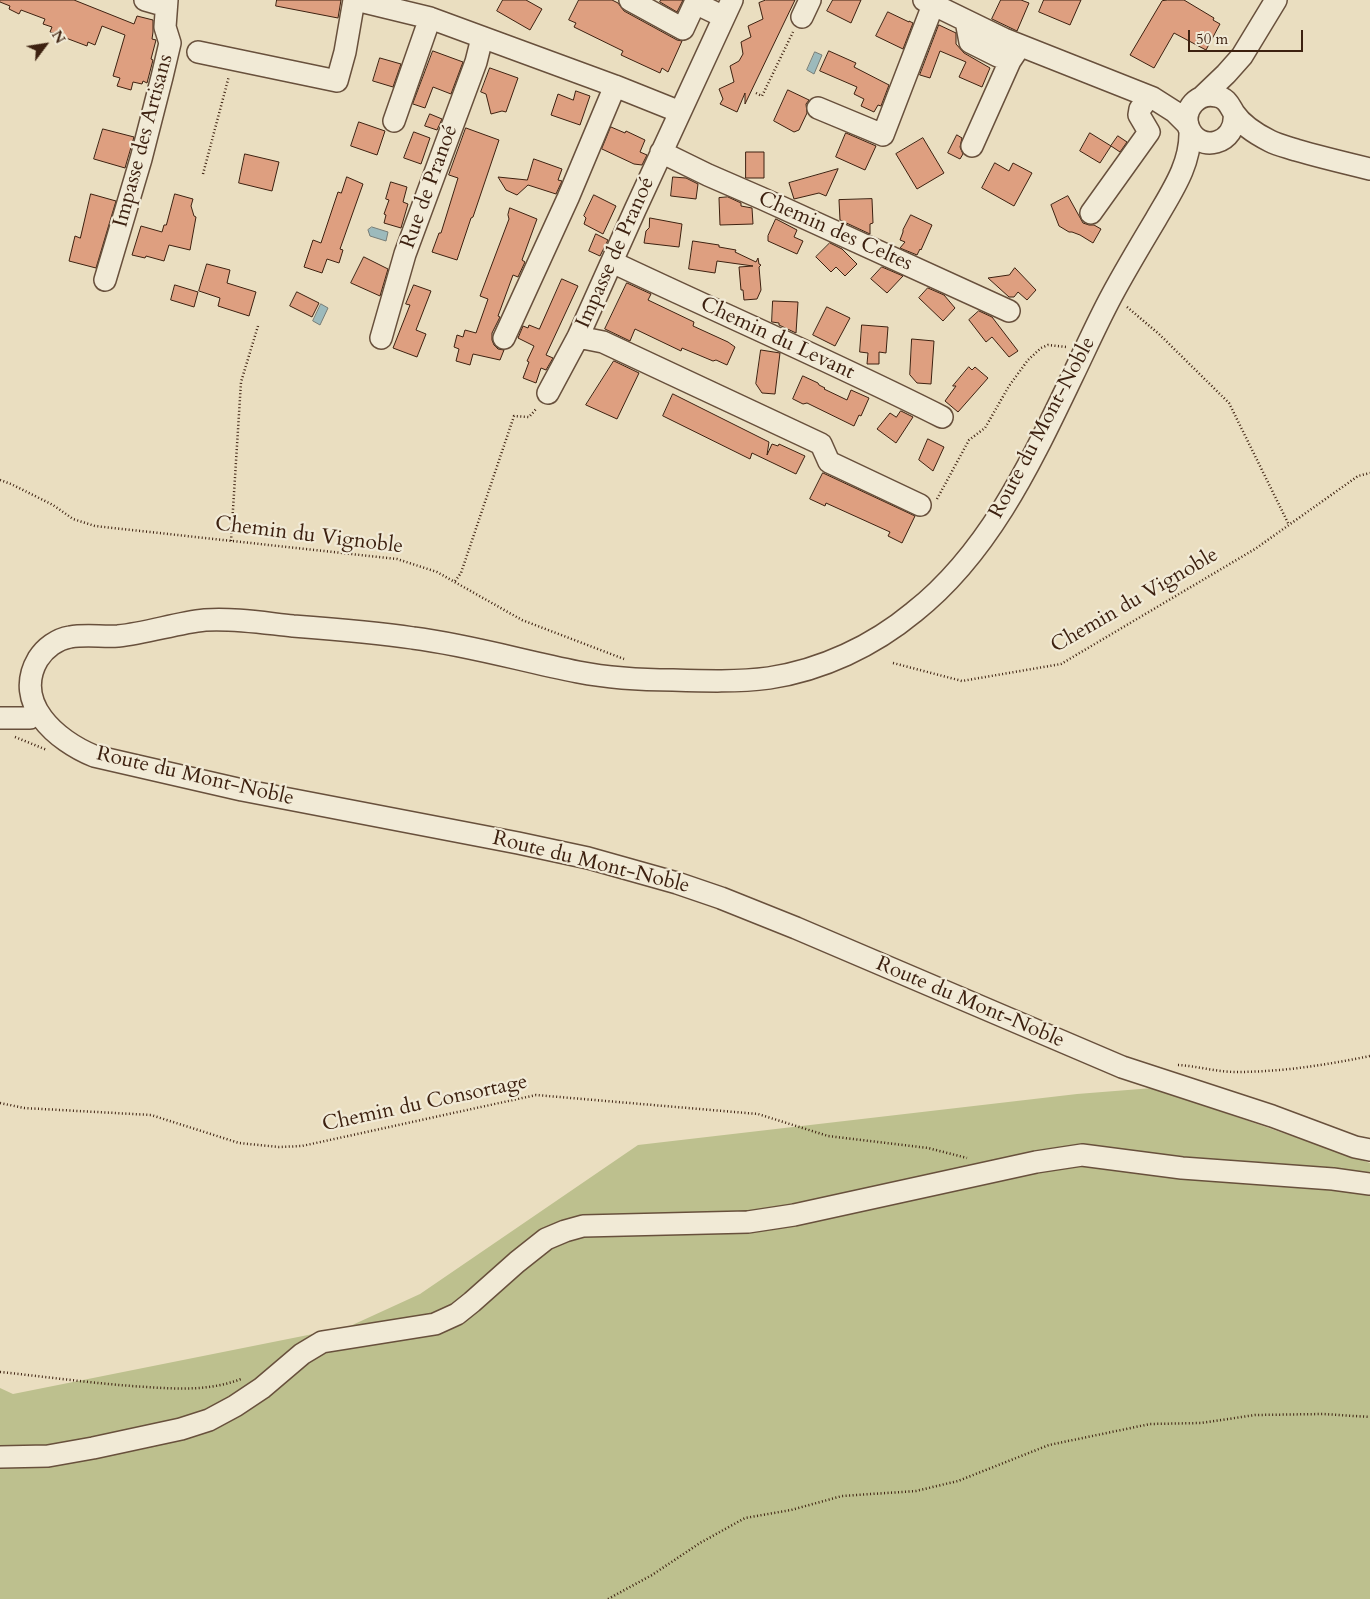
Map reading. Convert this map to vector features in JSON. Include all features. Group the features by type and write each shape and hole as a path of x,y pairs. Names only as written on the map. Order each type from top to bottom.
{"street":[{"path":"145,0 167,3"},
{"path":"198,52 337,81 345,52 355,0 430,18 680,112 728,9 696,1 683,29 630,0"},
{"path":"1189,128 1188,111 1242,56 1276,0"},
{"path":"818,108 883,135 929,2 1016,45 1151,98 1175,112 1196,138 1204,142 1220,140 1271,142 1370,169"},
{"name":"Impasse des Artisans","path":"105,280 141,159 170,43 165,27 167,3"},
{"path":"394,121 430,18"},
{"name":"Rue de Pranoé","path":"381,338 405,254 476,62 482,38"},
{"path":"972,146 1016,45"},
{"path":"1220,140 1229,134 1233,127 1235,78 1242,56"},
{"path":"504,338 568,198 615,86"},
{"path":"1151,98 1182,101 1214,95 1220,97 1254,131 1271,142"},
{"path":"1091,213 1148,132 1139,115 1140,109 1151,98"},
{"name":"Impasse de Pranoé","path":"548,393 578,337 680,112"},
{"name":"Route du Mont-Noble","path":"1183,172 1190,148 1189,128"},
{"name":"Route du Mont-Noble","path":"1220,140 1198,156 1183,172 1113,294 1028,467 1006,504 970,555 936,592 898,624 861,647 814,667 768,678 731,680 630,679 578,672 456,644 412,637 211,620 190,622 134,634 119,636 73,636 58,641 44,651 38,660 31,683 35,707 49,727 76,749 116,762 242,790 588,858 686,886 796,928 1122,1067 1272,1116 1355,1147 1370,1150"},
{"name":"Chemin des Celtes","path":"661,152 1009,311"},
{"name":"Chemin du Levant","path":"612,262 712,310 884,388 942,417"},
{"path":"578,337 603,342 820,444 830,462 920,505"},
{"path":"0,718 30,718"},
{"path":"0,1457 48,1456 181,1429 209,1420 262,1388 302,1354 322,1342 435,1324 456,1314 546,1238 565,1230 584,1226 748,1222 794,1215 1036,1162 1082,1156 1182,1168 1296,1176 1370,1184"}],"path":[{"path":"756,93 762,96 802,13"},
{"path":"203,174 229,73 234,61"},
{"path":"1113,294 1159,334 1229,403 1289,525"},
{"path":"231,541 241,382 258,326"},
{"path":"939,496 970,440 985,428 1009,386 1028,360 1041,348 1048,345 1086,348"},
{"path":"455,581 461,573 514,416 529,417 543,402 548,393"},
{"name":"Chemin du Vignoble","path":"893,663 962,681 1061,664 1255,549 1358,476 1370,474"},
{"name":"Chemin du Vignoble","path":"0,480 52,505 73,519 95,526 397,559 437,572 522,620 633,662"},
{"path":"15,737 48,751"},
{"path":"1176,1065 1233,1072 1296,1069 1370,1056"},
{"name":"Chemin du Consortage","path":"0,1103 24,1108 151,1115 238,1142 279,1147 302,1146 536,1094 758,1114 828,1136 928,1148 969,1158"},
{"path":"0,1372 99,1384 180,1389 224,1386 241,1378"},
{"path":"608,1599 652,1574 700,1542 745,1518 791,1510 842,1496 916,1491 958,1481 1049,1445 1150,1424 1201,1423 1255,1415 1323,1414 1370,1416"}],"green space":[{"path":"1153,1088 1370,1163 1370,1599 0,1599 0,1388 13,1394 348,1327 420,1294 638,1145 1077,1094"}],"water":[{"path":"815,52 822,55 814,74 807,70"},
{"path":"372,227 388,232 386,241 370,236 368,230"},
{"path":"321,304 328,308 320,325 313,321"}],"building":[{"path":"0,0 74,0 134,24 137,16 153,20 152,39 156,40 147,83 143,81 142,84 133,82 131,90 117,86 120,78 113,76 125,35 102,26 95,45 88,42 87,46 50,32 52,27 43,24 45,19 21,10 19,14 9,9 10,6 0,2"},
{"path":"277,0 341,0 338,18 276,6"},
{"path":"503,0 526,0 542,9 530,30 497,11"},
{"path":"579,0 612,0 618,3 624,11 682,41 668,72 662,68 660,73 621,55 623,51 574,27 576,23 569,20"},
{"path":"661,0 683,0 677,12 660,2"},
{"path":"766,0 795,0 745,104 745,93 737,112 720,104 723,99 719,89 734,82 730,66 739,61 743,54 741,42 751,37 748,26 763,19 759,3"},
{"path":"833,0 861,0 851,23 827,11"},
{"path":"1001,0 1021,0 1029,3 1017,31 992,19"},
{"path":"1044,0 1081,0 1070,25 1039,12"},
{"path":"1184,0 1214,18 1213,20 1220,24 1206,50 1174,33 1154,68 1130,55 1162,1"},
{"path":"888,12 913,23 903,49 876,36"},
{"path":"939,25 956,33 956,44 964,53 990,68 982,87 959,77 966,62 940,51 930,78 920,75"},
{"path":"433,51 463,62 451,94 433,87 425,108 413,104"},
{"path":"829,51 856,63 854,67 889,85 881,106 878,105 874,112 861,106 864,99 854,94 857,87 820,71"},
{"path":"380,58 401,64 393,87 373,81"},
{"path":"490,68 518,78 506,112 502,111 491,114 486,94 481,92"},
{"path":"788,90 809,100 806,104 807,113 799,130 794,132 774,121"},
{"path":"576,91 590,96 580,125 551,115 558,94 573,100"},
{"path":"430,114 442,119 437,130 425,126"},
{"path":"359,122 385,131 377,155 351,146"},
{"path":"611,127 625,133 626,131 645,140 640,152 647,155 642,165 634,164 602,149"},
{"path":"466,128 499,140 457,260 432,252 439,233 441,233 458,178 449,175"},
{"path":"103,129 134,137 125,168 94,159"},
{"path":"414,132 430,138 421,164 404,158"},
{"path":"846,133 876,146 865,170 836,157"},
{"path":"1090,133 1111,146 1100,163 1080,151"},
{"path":"957,135 962,138 960,147 963,154 960,159 948,153"},
{"path":"1118,136 1127,142 1120,152 1111,146"},
{"path":"923,138 944,173 917,189 896,154"},
{"path":"746,152 764,152 764,178 746,178"},
{"path":"245,154 279,162 272,191 239,183"},
{"path":"534,159 562,169 558,180 562,181 556,194 528,185 517,195 506,190 498,177 527,180"},
{"path":"995,163 1009,171 1013,163 1032,173 1014,206 982,188"},
{"path":"838,169 826,196 819,193 794,199 789,183"},
{"path":"347,177 363,184 340,249 343,250 339,263 327,259 322,273 304,267 313,240 321,243 338,192 341,193"},
{"path":"673,177 686,178 698,184 696,199 671,196"},
{"path":"391,182 407,187 403,202 408,204 401,228 384,223 386,215 384,214 389,200 386,199"},
{"path":"91,194 116,201 96,268 69,261 75,236 80,238"},
{"path":"175,194 193,199 191,206 196,217 190,250 169,245 164,261 146,256 145,258 132,255 141,226 162,232 164,225 166,225"},
{"path":"594,195 616,206 603,234 584,224 586,218 584,216"},
{"path":"1068,196 1083,223 1094,225 1101,229 1093,243 1059,226 1051,205"},
{"path":"728,197 741,203 741,206 752,208 753,224 720,225 719,198"},
{"path":"872,199 873,223 870,224 870,234 840,220 839,200"},
{"path":"510,208 537,219 522,260 525,262 518,277 513,275 498,316 500,317 492,333 494,345 498,349 504,350 500,360 473,354 470,365 456,361 459,349 454,347 457,335 463,337 465,330 476,333 488,299 480,296 509,219"},
{"path":"911,215 932,225 917,255 900,248 905,242 900,240 903,230"},
{"path":"650,218 682,224 679,247 644,243"},
{"path":"776,219 797,230 794,237 803,241 797,254 768,241 768,236"},
{"path":"596,234 608,240 600,256 589,251"},
{"path":"693,241 736,250 735,252 756,262 758,258 761,265 759,267 761,290 757,299 744,300 743,290 741,290 739,267 753,266 717,261 715,273 689,269"},
{"path":"830,243 842,249 857,264 845,276 836,267 831,272 816,257"},
{"path":"364,257 388,269 380,296 351,283"},
{"path":"207,264 230,270 227,283 256,292 249,316 218,306 220,298 199,291"},
{"path":"882,267 903,276 887,293 871,279"},
{"path":"1015,268 1036,290 1027,300 1018,292 1014,297 1009,297 988,278 1009,275"},
{"path":"562,279 578,286 546,355 553,358 546,370 541,368 536,383 523,378 529,362 527,361 534,346 518,338 523,326 528,328 529,325 539,329"},
{"path":"627,283 651,294 648,300 694,322 693,326 735,347 727,365 682,348 681,351 635,329 630,341 605,329"},
{"path":"175,285 198,292 194,307 171,300"},
{"path":"414,285 431,291 416,330 426,334 417,357 393,348 410,305 406,304"},
{"path":"928,288 944,295 955,308 943,321 919,298"},
{"path":"297,292 319,303 312,317 290,306"},
{"path":"773,301 798,302 796,333 779,325 779,323 772,322"},
{"path":"827,307 850,318 835,346 813,335"},
{"path":"979,311 992,317 1018,351 1009,357 992,337 986,342 969,320"},
{"path":"862,325 888,327 886,353 879,352 879,364 867,364 868,353 860,352"},
{"path":"912,339 934,341 931,384 917,383 910,375"},
{"path":"761,350 780,353 775,394 762,393 756,384"},
{"path":"614,361 639,373 617,419 586,405"},
{"path":"969,367 972,370 975,367 988,378 958,412 945,401 956,386 953,386"},
{"path":"803,376 847,400 851,390 869,398 854,426 807,403 803,404 793,399"},
{"path":"673,394 769,442 767,455 772,444 778,446 779,444 805,456 796,474 752,453 750,459 663,416"},
{"path":"901,411 913,417 896,443 877,429 890,413 896,417"},
{"path":"928,439 944,447 933,471 919,460"},
{"path":"823,473 915,516 902,543 888,536 890,532 826,503 825,506 810,499"}]}
